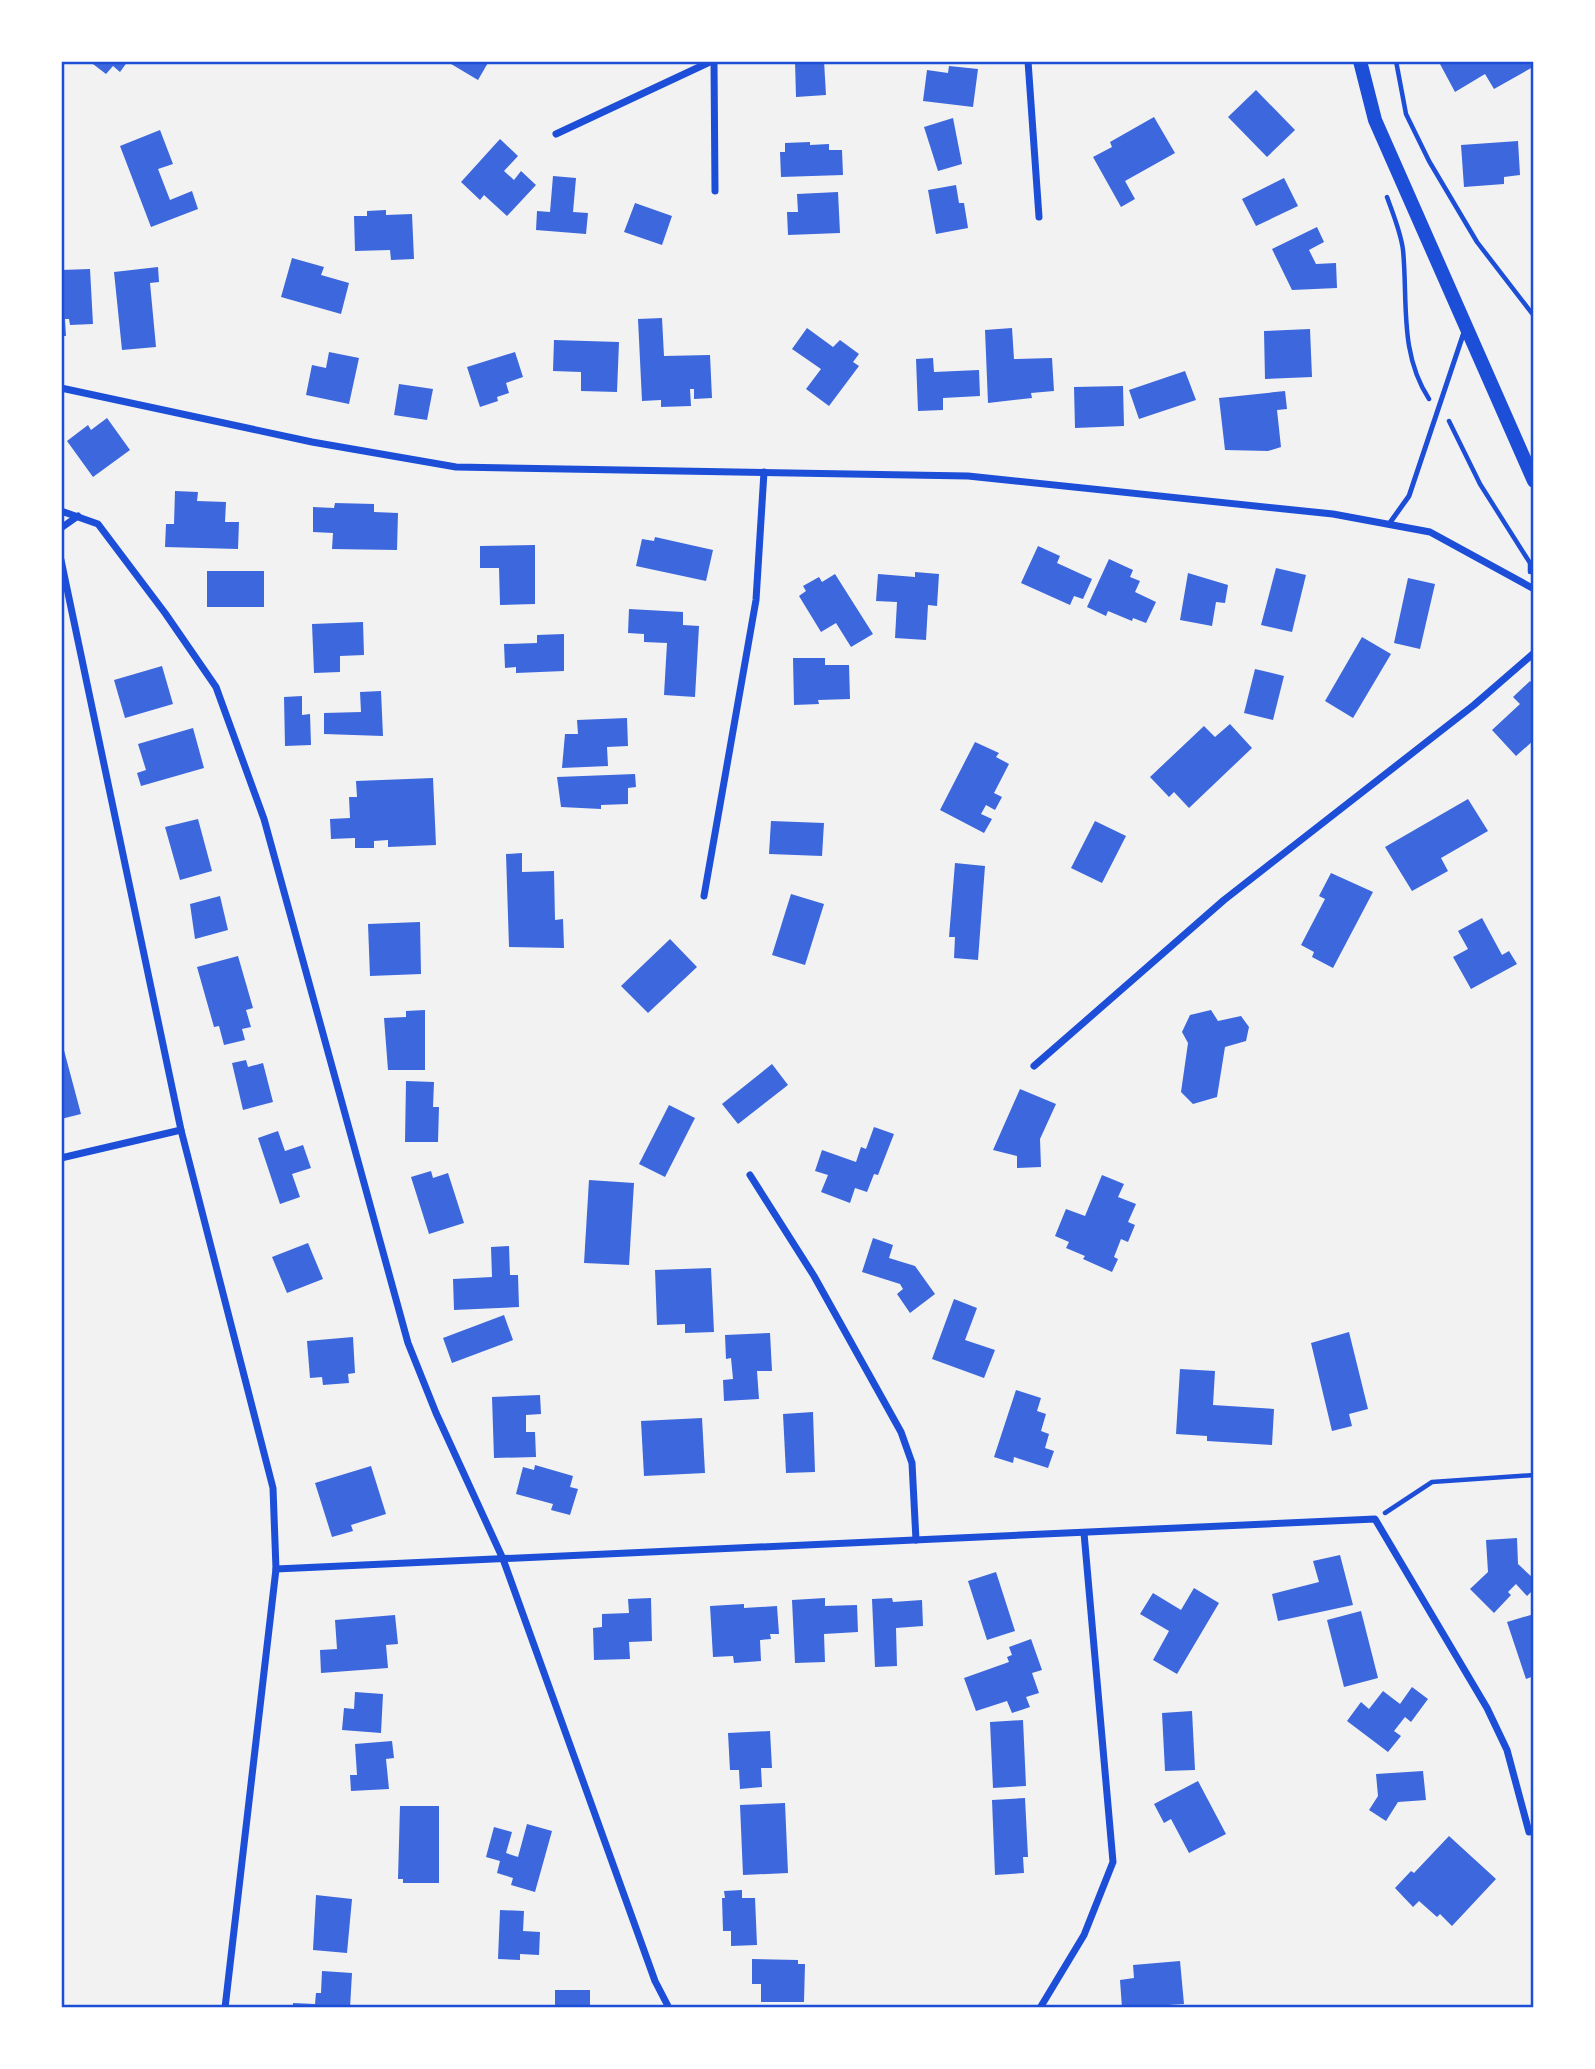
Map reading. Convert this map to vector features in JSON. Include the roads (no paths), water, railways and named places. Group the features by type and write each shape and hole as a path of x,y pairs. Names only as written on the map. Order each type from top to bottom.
{"main road":[{"path":"1360,61 1375,120 1534,481"}],"street":[{"path":"556,134 713,61 715,191"},
{"path":"1028,61 1039,217"},
{"path":"61,388 312,442 456,467 968,476 1333,514 1430,532 1531,588"},
{"path":"704,896 756,600 764,471"},
{"path":"61,511 97,524 165,613 216,687 264,819 408,1343 503,1559 655,1981 669,2008"},
{"path":"61,528 78,516"},
{"path":"61,560 181,1130 273,1488 276,1569 225,2008"},
{"path":"1034,1066 1224,900 1474,705 1534,653"},
{"path":"61,1158 181,1130"},
{"path":"750,1175 814,1276 901,1432 912,1463 916,1540"},
{"path":"276,1569 1375,1519 1487,1708 1507,1750 1530,1832"},
{"path":"1040,2008 1084,1934 1113,1862 1084,1533"}],"lane":[{"path":"1390,524 1409,496 1465,327"}]}
